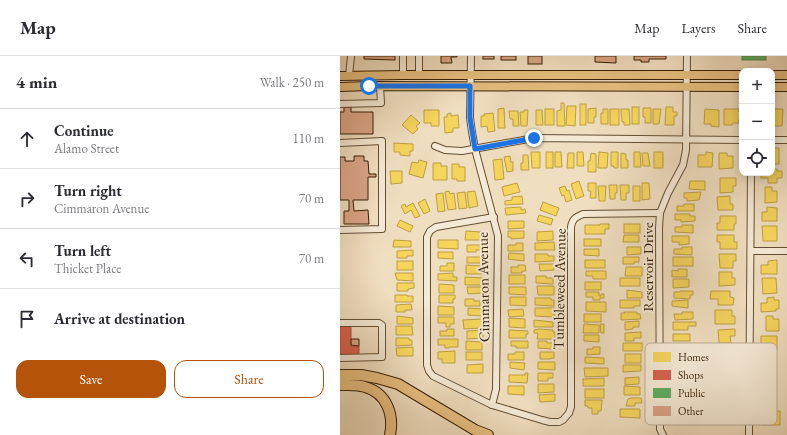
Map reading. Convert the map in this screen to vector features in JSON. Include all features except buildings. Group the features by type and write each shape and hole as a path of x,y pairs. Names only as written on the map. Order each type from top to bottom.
{"highway":[{"path":"340,375 361,375 398,384 475,430 488,435"},
{"path":"340,385 358,385 366,387 380,395 385,401 391,416 390,435"}],"main road":[{"path":"340,76 739,75"},
{"path":"775,75 787,75"},
{"path":"340,87 739,87"},
{"path":"775,87 787,87"}],"street":[{"path":"349,76 351,56"},
{"path":"403,56 403,75"},
{"path":"419,56 419,75"},
{"name":"Cimmaron Avenue","path":"471,56 470,118 475,149 498,236 496,389 492,405"},
{"name":"Reservoir Drive","path":"660,343 660,214 668,193 683,165 687,139 687,56"},
{"path":"340,104 381,103 380,86"},
{"path":"435,146 453,151 475,149 534,138 739,140"},
{"path":"775,140 787,140"},
{"path":"340,143 382,141 382,229 340,230"},
{"path":"750,343 752,176"},
{"name":"Tumbleweed Avenue","path":"492,405 546,421 558,422 563,420 569,413 571,407 572,222 576,217 583,214 660,214"},
{"path":"492,405 433,376 429,372 427,365 427,237 430,231 436,227 494,217"},
{"path":"751,251 787,251"},
{"path":"340,323 379,323 382,325 382,357 340,358"},
{"name":"Reservoir Drive","path":"660,425 663,435"},
{"path":"748,425 748,435"}],"route":[{"path":"369,86 470,86 470,118 475,149 516,140 534,138"}]}
